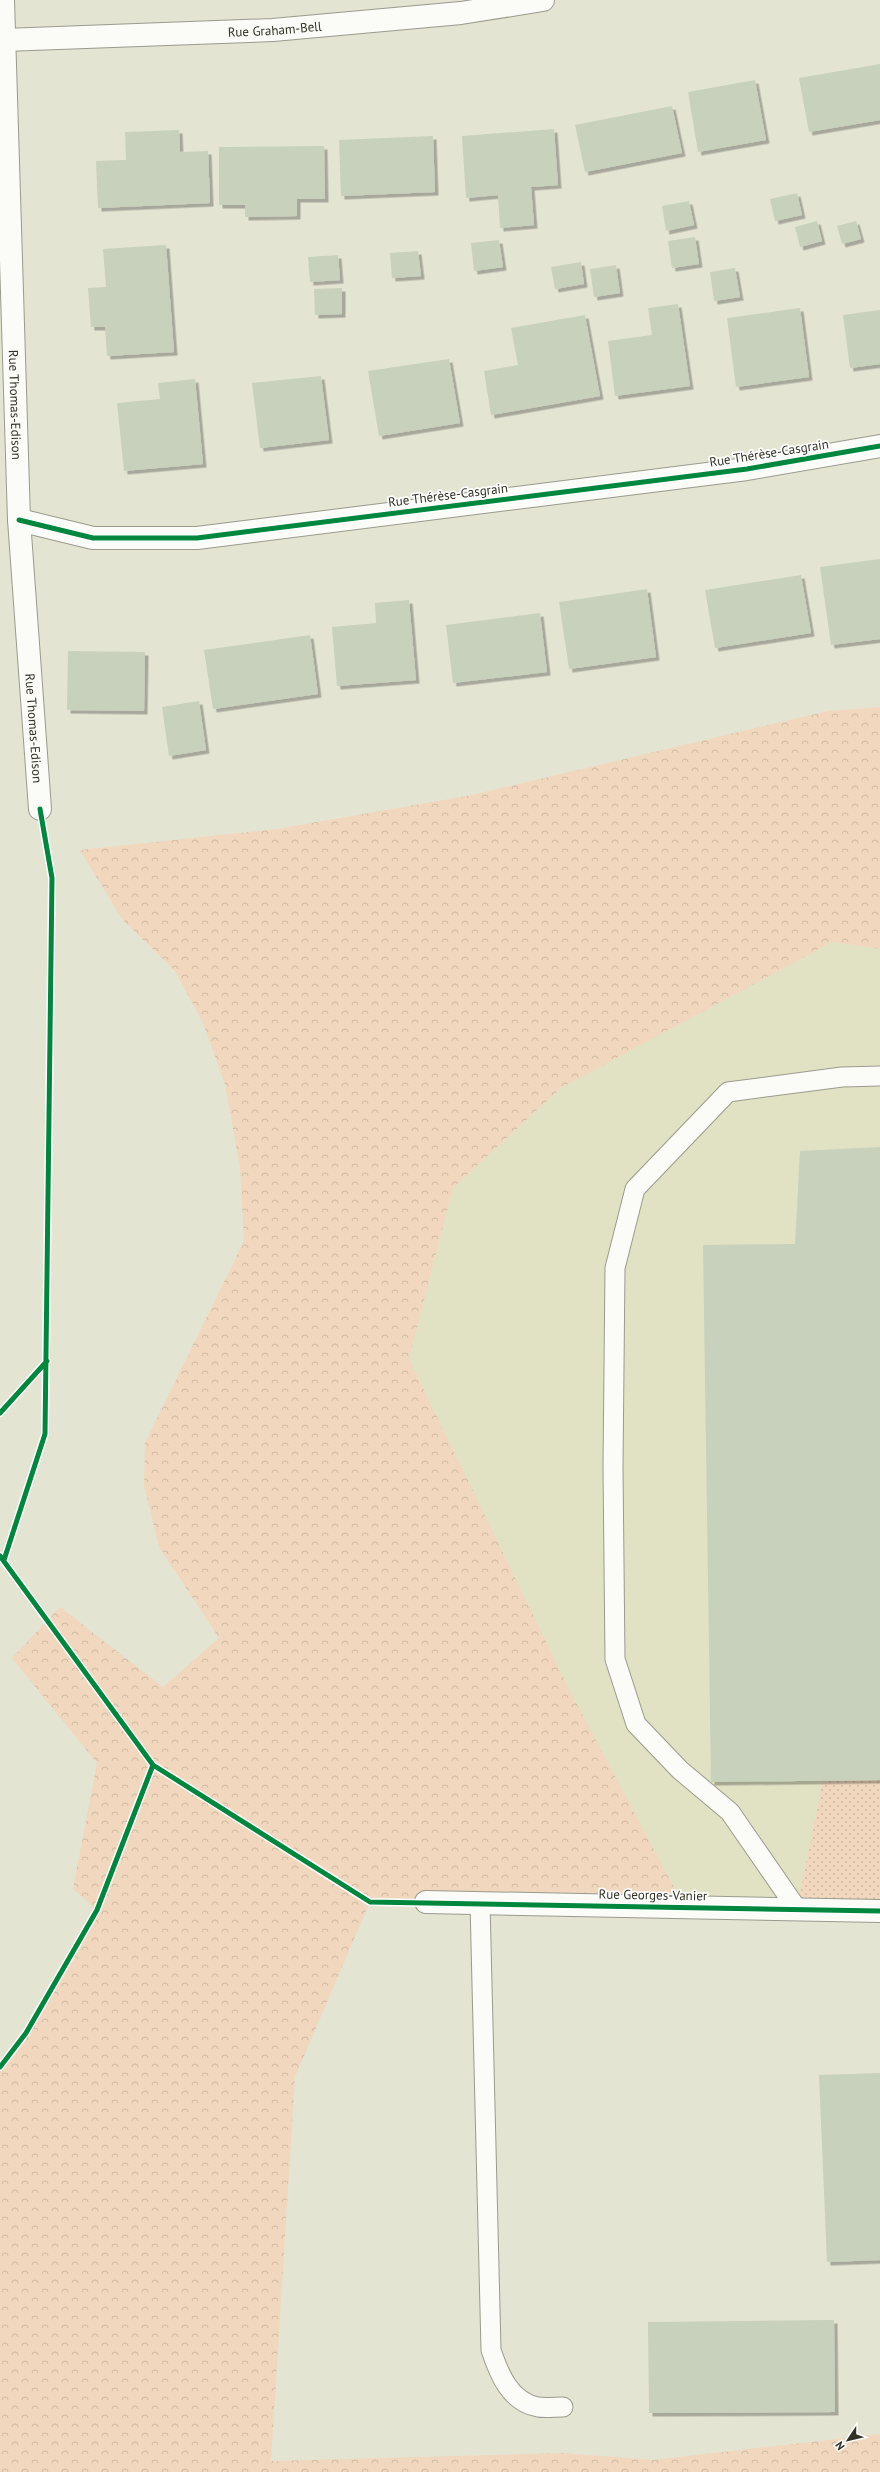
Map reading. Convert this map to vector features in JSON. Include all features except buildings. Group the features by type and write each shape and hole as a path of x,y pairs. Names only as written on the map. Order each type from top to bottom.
{"street":[{"name":"Rue Thomas-Edison","path":"3,0 19,520 40,809"},
{"name":"Rue Graham-Bell","path":"4,40 273,30 461,13 543,0"},
{"name":"Rue Thérèse-Casgrain","path":"19,520 93,538 197,538 747,469 880,446"},
{"name":"Rue Georges-Vanier","path":"426,1902 880,1911"}],"lane":[{"path":"797,1909 730,1812 680,1770 636,1724 615,1658 613,1467 614,1268 636,1189 728,1092 842,1077 880,1076"},
{"path":"480,1903 491,2350 498,2373 518,2400 538,2407 563,2407"}],"shaded area":[{"path":"832,942 880,949 880,1909 684,1906 571,1693 409,1359 453,1188 561,1088"}],"green space":[{"path":"880,707 880,949 832,942 561,1088 453,1188 409,1359 571,1693 684,1906 370,1902 295,2077 271,2461 562,2453 653,2460 880,2434 880,2472 0,2472 0,2067 26,2033 97,1910 73,1889 97,1763 12,1658 60,1607 163,1687 219,1638 159,1547 144,1485 145,1443 244,1241 240,1168 225,1084 203,1023 175,971 122,919 80,850 277,829 472,795 828,711"},
{"path":"880,1780 880,1909 797,1907 823,1781"}],"cycle path":[{"path":"19,520 93,538 197,538 747,469 880,446"},
{"path":"4,1560 45,1434 52,878 40,809"},
{"path":"0,1413 47,1361"},
{"path":"0,1556 153,1765 370,1902 880,1911"},
{"path":"0,2067 26,2033 97,1910 153,1765"}]}
